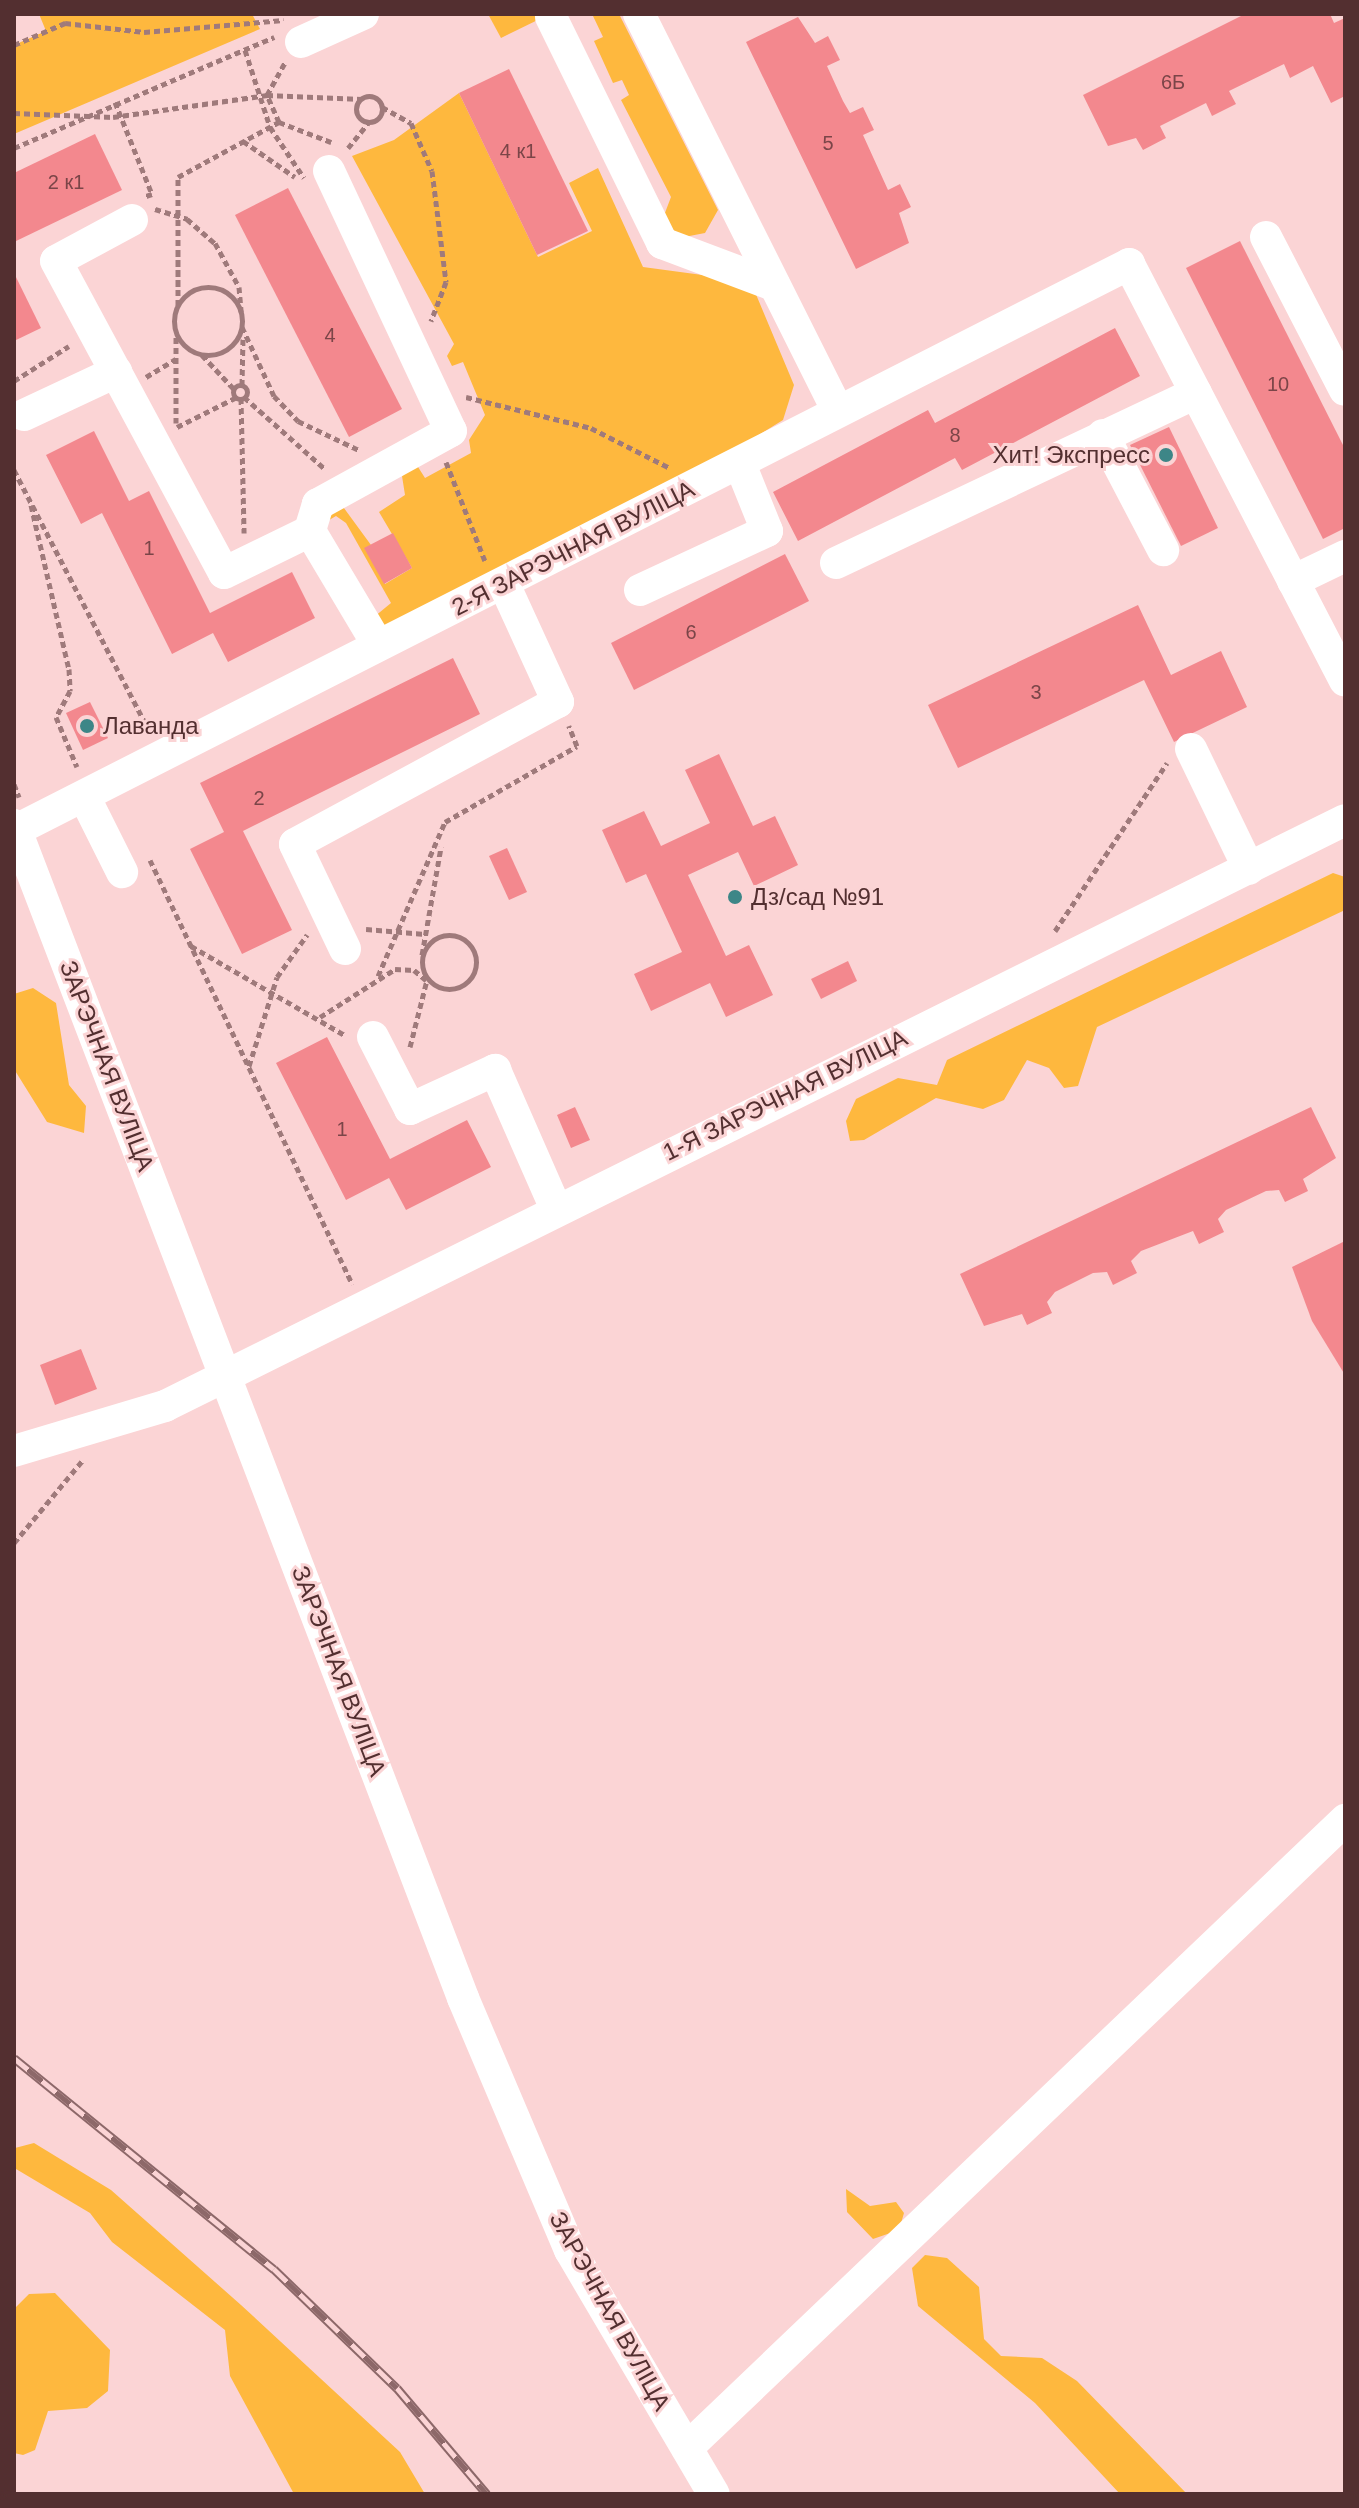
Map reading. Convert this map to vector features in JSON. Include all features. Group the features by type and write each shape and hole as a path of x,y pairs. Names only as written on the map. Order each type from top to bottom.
{"street":[{"path":"292,39 363,14"},
{"path":"639,14 837,409"},
{"path":"551,17 662,243 774,285"},
{"path":"132,211 56,261 224,573 310,531 318,504 384,454 436,439 451,431 410,343 314,175"},
{"path":"1266,237 1345,390"},
{"name":"2-Я ЗАРЭЧНАЯ ВУЛІЦА","path":"16,817 85,798 378,645 740,464 837,409 1129,264 1196,393"},
{"path":"24,415 116,372"},
{"path":"836,563 1196,393 1345,680"},
{"path":"1103,435 1163,550"},
{"path":"640,590 767,531 740,464"},
{"path":"310,531 378,645"},
{"path":"1293,581 1345,556"},
{"path":"335,927 295,844 558,702 500,586"},
{"path":"1191,749 1249,869"},
{"path":"85,798 122,872"},
{"name":"ЗАРЭЧНАЯ ВУЛІЦА","path":"16,817 463,1998 570,2250 714,2494"},
{"name":"1-Я ЗАРЭЧНАЯ ВУЛІЦА","path":"14,1451 165,1406 555,1207 1345,820"},
{"path":"373,1037 410,1109 495,1070 555,1207"},
{"path":"687,2448 1345,1820"}],"path":[{"path":"14,45 65,23 144,32 292,39"},
{"path":"14,148 282,33 292,39"},
{"path":"292,39 267,95 279,122 350,149 382,107"},
{"path":"245,50 257,95 270,127 314,175"},
{"path":"14,113 86,116 169,112 257,95 375,97 382,107 411,123 432,171 446,282 438,313 410,343"},
{"path":"362,99 357,114 368,123"},
{"path":"241,398 176,428 178,177 279,122"},
{"path":"243,141 314,175"},
{"path":"132,211 178,216 215,243 239,287 243,334 241,398 245,563"},
{"path":"178,306 209,286 230,294 241,312"},
{"path":"201,354 222,352 242,327"},
{"path":"176,333 201,354 241,398 325,469 337,463"},
{"path":"243,334 274,396 298,421 361,451 384,454"},
{"path":"234,389 242,385"},
{"path":"432,389 591,428 704,482"},
{"path":"436,439 500,586"},
{"path":"349,457 361,451 384,454"},
{"path":"14,470 149,730"},
{"path":"30,500 69,669 70,691 56,717 77,767"},
{"path":"400,1088 427,980 421,961 445,822 577,746 558,702"},
{"path":"1057,963 1047,943 1167,763 1191,749"},
{"path":"14,784 16,817"},
{"path":"320,1017 370,988 378,976 394,933 443,838"},
{"path":"145,850 343,1262"},
{"path":"426,925 434,939"},
{"path":"249,1066 277,977 335,927 425,934"},
{"path":"378,976 414,970 427,980 458,988 476,968 468,942 451,935 434,939 421,961"},
{"path":"14,1543 75,1474 104,1425"}],"shaded area":[{"path":"39,14 252,14 260,29 14,134 14,45 46,31"},
{"path":"488,14 550,14 501,38"},
{"path":"579,14 619,14 718,210 705,233 679,238 663,218 671,197 621,100 629,95 622,80 613,83 594,41 603,37 593,16"},
{"path":"459,93 538,257 592,231 569,183 598,168 643,267 732,279 755,292 794,385 783,420 754,438 383,631 374,617 391,603 346,523 336,516 319,526 341,504 371,545 385,584 412,568 379,512 405,495 402,476 413,459 425,478 471,453 469,440 485,415 463,362 452,366 447,356 454,344 352,156 394,140"},
{"path":"1333,873 1345,877 1345,910 1097,1027 1078,1086 1064,1088 1049,1068 1027,1060 1004,1100 983,1109 936,1098 864,1140 850,1141 846,1121 856,1099 898,1078 937,1085 947,1060"},
{"path":"33,988 56,1003 69,1085 86,1106 84,1133 47,1122 14,1069 14,994"},
{"path":"34,2143 111,2190 241,2305 400,2452 425,2494 294,2494 230,2376 225,2330 112,2242 90,2213 16,2169 15,2148"},
{"path":"846,2189 870,2206 896,2202 904,2213 899,2230 873,2239 847,2212"},
{"path":"925,2255 947,2258 979,2287 984,2339 1001,2356 1042,2358 1077,2381 1187,2494 1120,2494 1035,2403 918,2306 912,2268"},
{"path":"55,2293 110,2350 108,2391 87,2408 48,2411 35,2450 23,2455 14,2453 14,2309 29,2294"}],"building":[{"path":"1245,14 1330,14 1334,23 1345,18 1345,96 1331,103 1313,66 1290,78 1284,64 1229,91 1236,104 1212,116 1206,103 1160,126 1166,138 1143,150 1136,138 1108,146 1083,95"},
{"path":"798,17 815,43 828,36 840,60 827,66 843,101 850,113 863,107 874,130 863,135 888,190 900,184 911,207 899,213 909,243 856,269 746,42"},
{"path":"509,69 588,231 537,255 459,93"},
{"path":"95,134 122,190 14,242 14,173"},
{"path":"288,188 402,409 349,437 235,215"},
{"path":"1240,241 1345,449 1345,528 1323,539 1186,268"},
{"path":"14,273 41,328 14,341"},
{"path":"1115,328 1140,376 962,470 955,458 798,541 773,492 928,410 935,423"},
{"path":"1169,427 1218,528 1181,546 1130,445"},
{"path":"94,431 129,501 149,491 210,613 292,572 315,618 228,662 213,633 172,654 102,513 81,524 46,455"},
{"path":"393,533 412,568 384,584 364,548"},
{"path":"785,554 809,601 634,690 611,643"},
{"path":"1138,605 1171,675 1221,651 1247,707 1174,742 1144,680 958,768 928,705"},
{"path":"453,658 480,714 243,831 292,930 242,954 190,849 224,832 200,783"},
{"name":"Лаванда","path":"90,702 108,738 83,750 66,713"},
{"path":"719,754 753,826 775,816 798,865 754,886 738,852 688,875 726,956 749,945 773,995 726,1017 710,983 651,1011 634,974 682,952 646,874 626,883 602,830 644,811 661,846 710,823 685,770"},
{"path":"507,848 527,892 509,900 489,856"},
{"path":"848,961 857,981 821,999 811,979"},
{"path":"327,1037 390,1159 467,1120 491,1167 406,1210 389,1178 346,1200 276,1063"},
{"path":"575,1107 590,1140 571,1148 557,1115"},
{"path":"1311,1107 1336,1158 1303,1179 1308,1191 1285,1202 1279,1190 1266,1191 1226,1210 1218,1219 1224,1232 1199,1244 1193,1231 1141,1251 1131,1261 1137,1273 1113,1285 1107,1272 1093,1273 1055,1292 1047,1302 1052,1313 1027,1325 1022,1314 984,1326 960,1274"},
{"path":"1345,1241 1345,1375 1312,1321 1292,1267"},
{"path":"81,1349 97,1389 55,1405 40,1365"}],"railway":[{"path":"14,2058 274,2269 397,2388 487,2494"}],"place":[{"name":"Хит! Экспресс","path":"1166,455"},
{"name":"Лаванда","path":"87,726"},
{"name":"Дз/сад №91","path":"735,897"}]}
